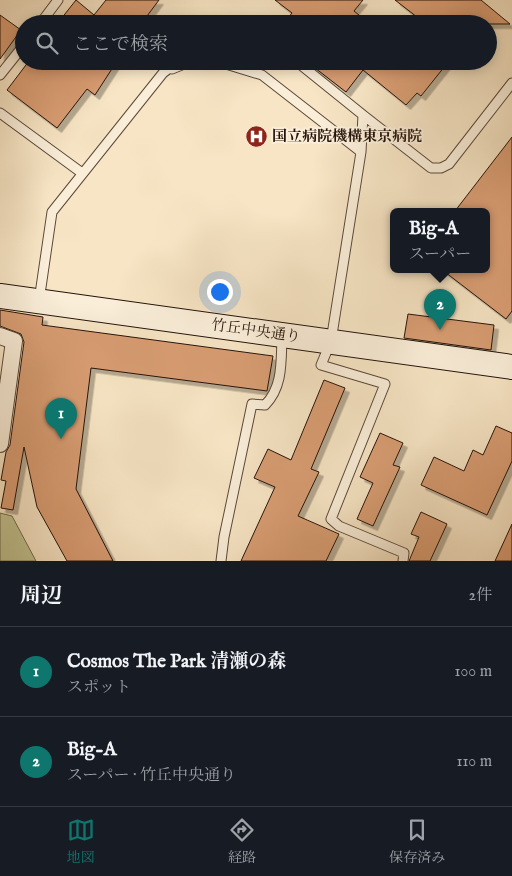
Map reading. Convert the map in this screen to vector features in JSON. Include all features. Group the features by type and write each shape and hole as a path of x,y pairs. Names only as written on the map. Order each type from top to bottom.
{"street":[{"name":"竹丘中央通り","path":"0,296 512,366"},
{"path":"0,336 14,340 0,444"}],"lane":[{"path":"47,15 58,0"},
{"path":"0,75 15,56"},
{"path":"39,301 52,212 167,70"},
{"path":"163,73 170,70"},
{"path":"246,70 262,75 361,152"},
{"path":"307,70 431,168 440,168 449,164 512,83"},
{"path":"0,113 82,173"},
{"path":"363,115 361,152 331,341 321,365 385,384 331,519 340,526 404,553 404,561"},
{"path":"221,561 226,527 252,404 265,405 273,397 279,382 283,335"}],"green space":[{"path":"0,513 12,516 36,561 0,561"}],"building":[{"path":"76,0 94,15 64,15"},
{"path":"106,0 159,0 148,15 94,15"},
{"path":"275,0 363,0 354,11 359,15 290,15 292,13"},
{"path":"395,0 481,0 510,24 497,24 497,15 414,15"},
{"path":"0,15 15,26 15,38 0,59"},
{"path":"22,70 111,70 95,95 87,89 57,128 7,90"},
{"name":"国立病院機構東京病院","path":"318,70 363,70 346,92"},
{"name":"国立病院機構東京病院","path":"363,70 442,70 421,96 417,93 406,105"},
{"path":"512,137 512,311 506,319 446,273 490,273 490,208 457,208"},
{"path":"0,310 43,317 42,325 273,356 267,391 91,368 76,489 113,561 67,561 37,507 24,447 13,510 1,508 6,481 1,480 6,452 10,445 24,342 21,334 0,326"},
{"path":"408,314 494,325 491,350 404,338"},
{"path":"324,380 345,388 311,469 319,472 298,516 339,534 326,561 241,561 275,487 254,478 268,449 291,460"},
{"path":"496,426 512,433 512,461 487,515 421,485 434,457 464,471 473,450 483,455"},
{"path":"380,433 403,443 393,465 400,467 373,526 357,519 373,483 360,477"},
{"path":"421,512 447,524 430,561 409,561 419,537 411,534"},
{"path":"512,524 512,561 495,561"}],"place":[{"name":"国立病院機構東京病院","path":"256,136"},
{"name":"Big-A","path":"440,330"},
{"name":"Cosmos The Park 清瀬の森","path":"61,439"}]}
